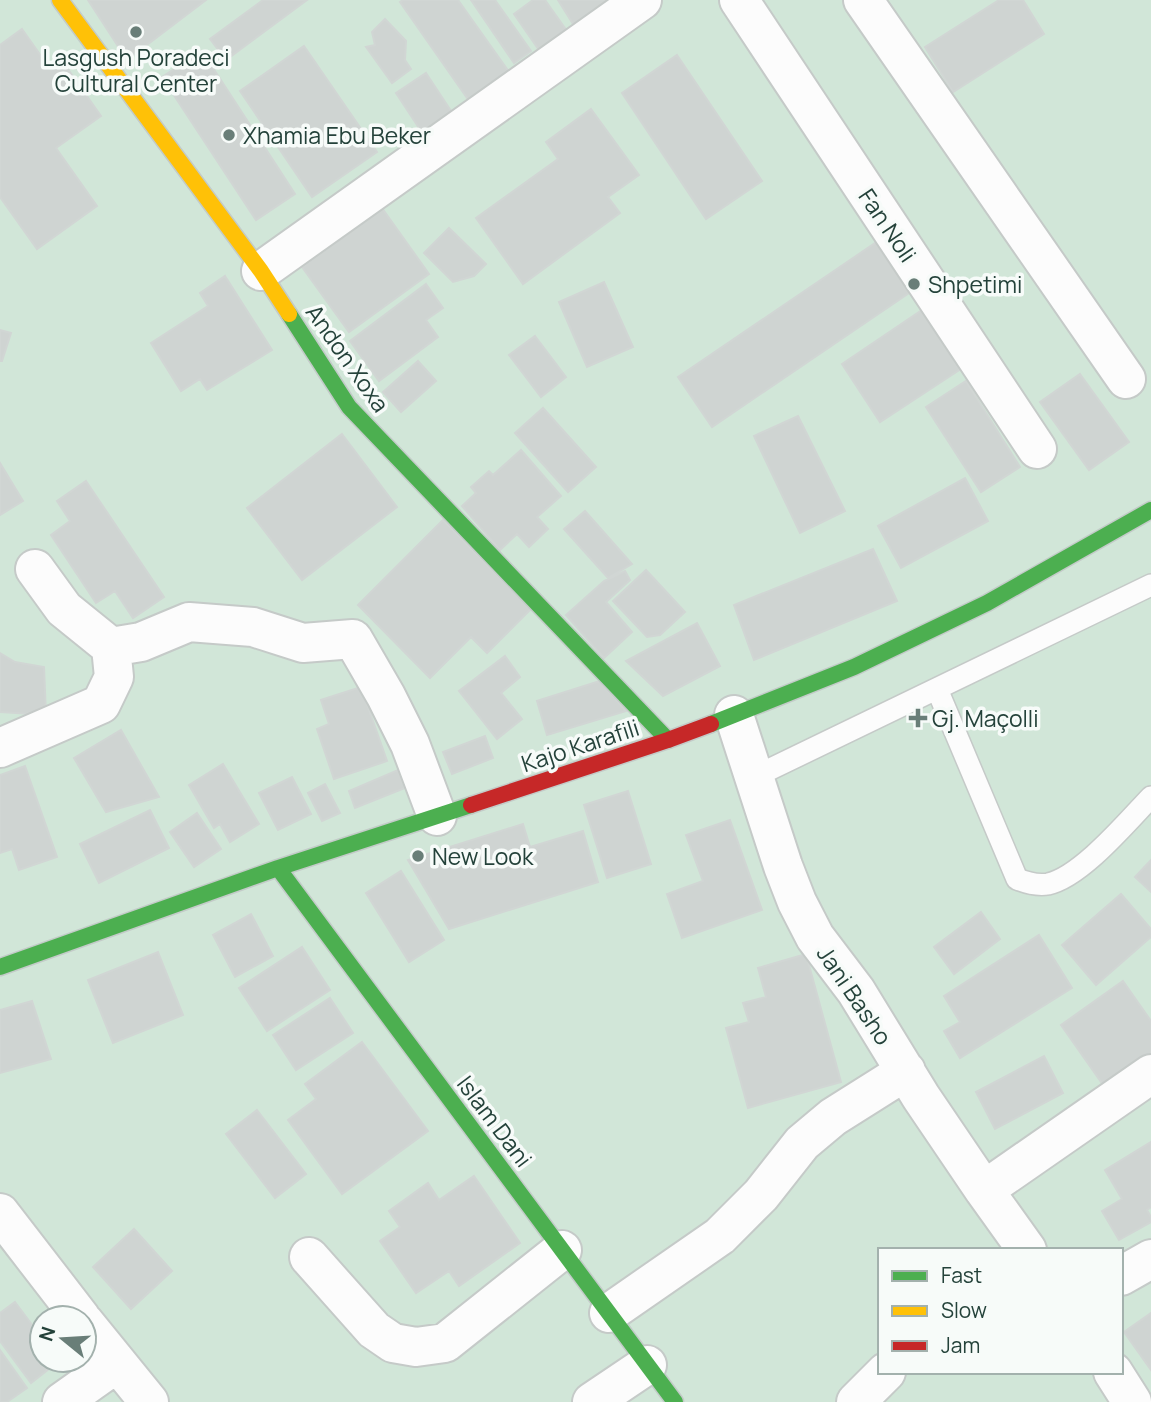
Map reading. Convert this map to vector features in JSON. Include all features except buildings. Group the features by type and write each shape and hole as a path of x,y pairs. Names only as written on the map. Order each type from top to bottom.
{"street":[{"name":"Andon Xoxa","path":"60,0 261,271 349,407 668,740"},
{"path":"261,271 642,0"},
{"name":"Fan Noli","path":"739,0 1037,449"},
{"path":"863,0 1126,379"},
{"name":"Kajo Karafili","path":"0,967 278,868 668,740 734,715 854,667 987,603 1151,510"},
{"path":"0,748 101,704 114,677 111,648 64,609 35,569"},
{"path":"111,648 141,642 189,622 253,627 303,643 353,639 410,744 437,816"},
{"name":"Jani Basho","path":"734,715 783,866 815,937 856,991 1017,1245"},
{"name":"Islam Dani","path":"278,868 675,1402"},
{"path":"609,1313 720,1236 761,1195 802,1143 833,1117 906,1072"},
{"path":"984,1190 1151,1073"},
{"path":"0,1213 70,1304"},
{"path":"309,1257 374,1330 393,1343 416,1348 445,1343 562,1250"},
{"path":"1123,1275 1151,1259"},
{"path":"98,1340 149,1402"},
{"path":"62,1402 117,1363"},
{"path":"592,1402 647,1365"},
{"path":"856,1402 884,1374"},
{"path":"1114,1374 1132,1402"}],"lane":[{"path":"754,777 1151,585"},
{"path":"937,689 1017,879 1032,885 1049,884 1080,869 1151,797"}],"green space":[{"path":"0,0 1151,0 1151,1402 0,1402"}],"traffic: fast":[{"path":"289,314 349,407 668,740"},
{"path":"711,724 854,667 987,603 1151,510"},
{"path":"0,967 278,868 471,805"},
{"path":"278,868 675,1402"}],"traffic: slow":[{"path":"60,0 261,271 289,314"}],"traffic: jam":[{"path":"471,805 711,724"}],"place":[{"name":"Lasgush Poradeci Cultural Center","path":"136,32"},
{"name":"Xhamia Ebu Beker","path":"229,135"},
{"name":"Shpetimi","path":"914,284"},
{"name":"Gj. Maçolli","path":"918,718"},
{"name":"New Look","path":"418,856"}]}
